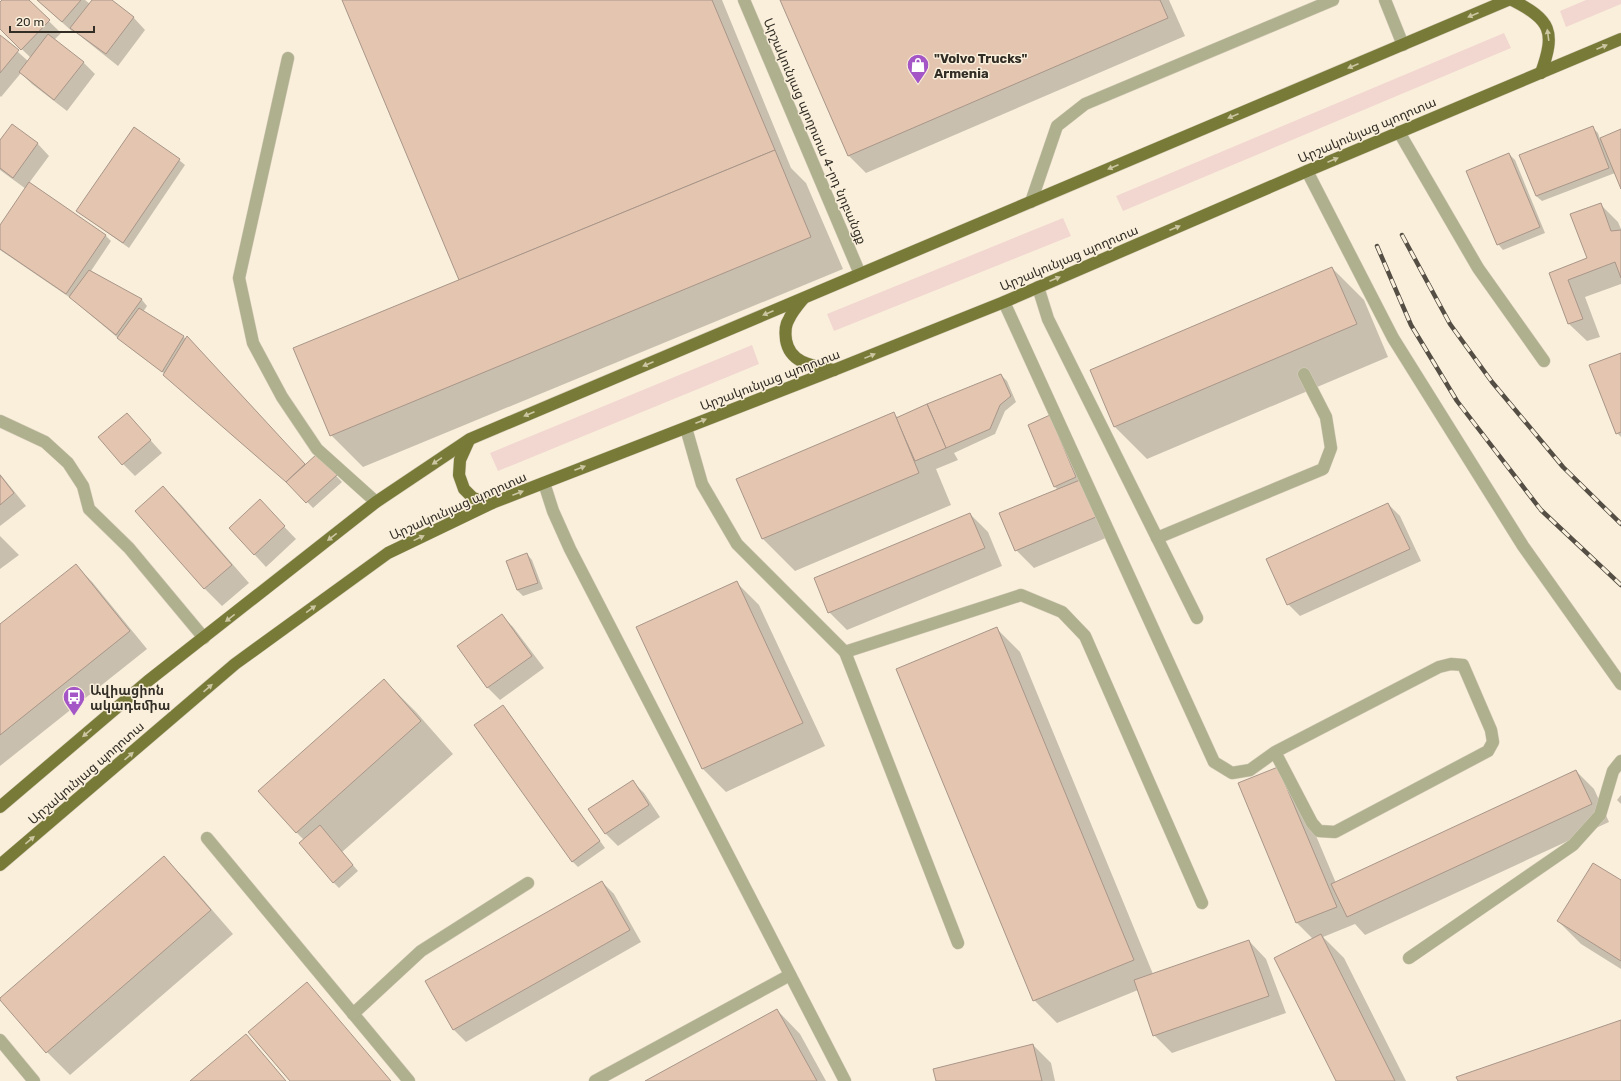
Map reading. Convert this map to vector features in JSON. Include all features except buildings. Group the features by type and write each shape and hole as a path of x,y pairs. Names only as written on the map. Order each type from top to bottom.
{"main road":[{"path":"0,807 148,681 376,502 470,439 1508,0"},
{"path":"1512,0 1531,10 1540,17 1547,27 1549,48 1541,73"},
{"name":"Արշակունյաց պողոտա","path":"0,865 235,664 388,553 492,503 1004,302 1307,171 1621,39"},
{"path":"804,298 788,320 785,332 787,347 795,358 808,365 834,370"},
{"path":"470,439 460,460 459,475 464,488 473,498 492,503"}],"street":[{"name":"Արշակունյաց պողոտա 4-րդ նրբանցք","path":"744,0 860,274"},
{"path":"1031,202 1057,126 1085,104 1333,0"},
{"path":"1385,0 1403,44"},
{"path":"288,58 239,278 253,343 282,397 317,449 376,502"},
{"path":"1399,132 1478,268 1544,361"},
{"path":"1307,171 1393,338 1523,546 1621,684"},
{"path":"1038,287 1048,318 1197,618"},
{"path":"1004,302 1214,762 1232,772 1250,770 1275,752 1439,667 1451,664 1463,665 1491,730 1493,742 1488,751 1335,832 1319,831 1312,823 1275,752"},
{"path":"1157,538 1323,469 1331,448 1326,417 1304,374"},
{"path":"0,421 45,442 68,463 83,486 89,509 129,548 204,638"},
{"path":"686,428 702,484 737,544 845,652 958,943"},
{"path":"544,483 553,511 570,550 846,1081"},
{"path":"845,652 1021,595 1062,612 1085,636 1202,903"},
{"path":"1409,958 1573,845 1600,814 1613,771 1621,762"},
{"path":"207,838 409,1081"},
{"path":"353,1014 421,951 528,883"},
{"path":"595,1081 790,975"},
{"path":"0,1040 34,1081"}],"shaded area":[{"path":"1586,0 1621,0 1621,4 1566,27 1560,11"},
{"path":"1504,33 1511,48 1123,211 1116,196"},
{"path":"1063,218 1071,236 834,331 827,314"},
{"path":"752,345 759,364 498,471 490,453"}],"railway":[{"path":"1402,235 1450,324 1492,382 1563,467 1621,524"},
{"path":"1377,246 1411,325 1457,401 1541,510 1621,585"}],"place":[{"name":"\"Volvo Trucks\" Armenia","path":"918,84"},
{"name":"Ավիացիոն ակադեմիա","path":"74,716"}]}
